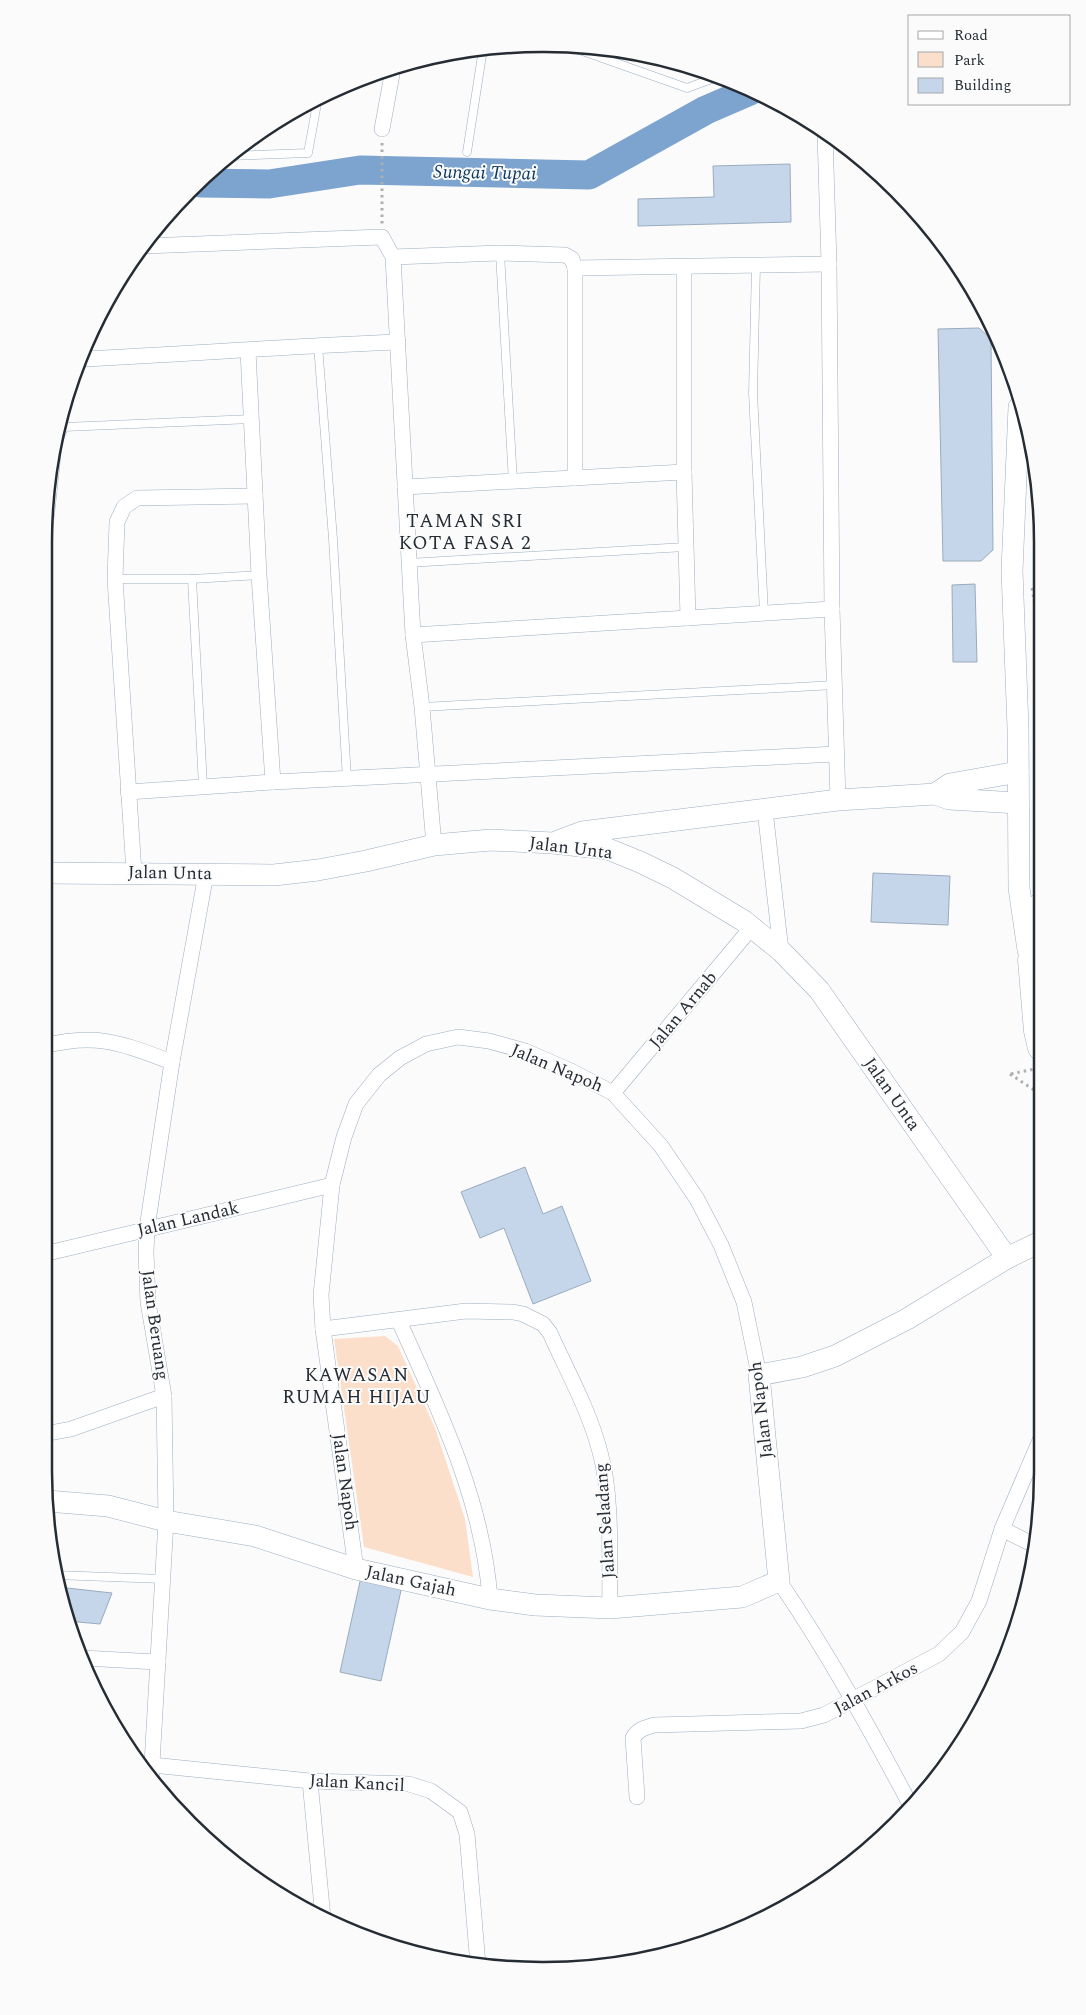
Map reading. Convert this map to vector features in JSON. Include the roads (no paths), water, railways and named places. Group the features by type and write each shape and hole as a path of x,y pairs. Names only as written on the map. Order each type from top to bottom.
{"main road":[{"path":"1018,422 1012,571 1018,728 1019,888 1030,960 1034,1007"},
{"path":"935,794 950,784 1018,772"},
{"path":"553,843 569,835 582,832 838,800 935,794 949,799 1018,803"},
{"path":"608,849 658,823"},
{"name":"Jalan Unta","path":"53,873 274,875 318,870 434,845 491,840 553,843 608,849 672,878 752,927 781,951 820,990 1007,1258"},
{"path":"1030,960 1034,936"},
{"path":"759,1375 802,1367 835,1356 907,1319 1007,1258 1034,1245"},
{"name":"Jalan Napoh","path":"759,1375 779,1581"},
{"name":"Jalan Gajah","path":"54,1502 108,1506 166,1521 255,1536 356,1569 490,1599 543,1606 610,1608 742,1597 779,1581"}],"street":[{"path":"382,136 392,77"},
{"path":"825,142 829,264 832,609 838,800"},
{"path":"153,246 382,237 393,257 413,635 422,707 434,845"},
{"path":"393,257 500,253 565,255 572,259 574,268 575,478"},
{"path":"574,268 829,264"},
{"path":"684,267 684,472 688,618"},
{"path":"89,359 398,342"},
{"path":"248,350 258,575 273,782"},
{"path":"406,486 684,472"},
{"path":"134,873 115,580 117,522 124,507 137,498 255,496"},
{"path":"413,635 832,609"},
{"path":"128,792 273,782 347,780 836,754"},
{"path":"765,810 781,951"},
{"name":"Jalan Beruang","path":"152,1768 166,1521 164,1396 148,1302 147,1228 172,1062 206,874"},
{"name":"Jalan Arnab","path":"613,1093 752,927"},
{"name":"Jalan Napoh","path":"356,1569 323,1329 321,1295 332,1185 344,1137 356,1104 379,1075 400,1058 426,1044 458,1037 489,1041 525,1051 571,1071 613,1093 661,1146 697,1199 717,1238 744,1302 759,1375"},
{"path":"53,1044 69,1040 96,1039 127,1045 172,1062"},
{"name":"Jalan Landak","path":"53,1252 332,1185"},
{"name":"Jalan Seladang","path":"323,1329 399,1321 466,1311 513,1312 533,1318 543,1324 550,1333 583,1399 600,1452 607,1502 610,1608"},
{"path":"399,1321 441,1416 477,1516 489,1578 490,1599"},
{"path":"53,1432 71,1429 164,1396"},
{"name":"Jalan Arkos","path":"637,1797 633,1738 637,1732 644,1728 654,1725 800,1721 824,1715 854,1701 939,1654 962,1632 979,1601 1002,1529 1034,1454"},
{"path":"1002,1529 1028,1542"},
{"name":"Jalan Napoh","path":"779,1581 808,1624 854,1701 908,1800"},
{"path":"89,1658 158,1662"},
{"name":"Jalan Kancil","path":"152,1765 310,1781 409,1784 431,1791 460,1812 467,1834 477,1958"},
{"path":"310,1781 322,1910"}],"lane":[{"path":"597,56 687,88 705,81"},
{"path":"467,152 482,57"},
{"path":"242,156 308,153 316,108"},
{"path":"500,253 513,482"},
{"path":"756,266 753,393 764,613"},
{"path":"318,345 333,539 347,780"},
{"path":"67,427 252,419"},
{"path":"408,563 685,547"},
{"path":"115,580 192,579 258,575"},
{"path":"192,579 203,786"},
{"path":"422,707 835,685"},
{"path":"64,1575 163,1579"}],"waterway":[{"name":"Sungai Tupai","path":"210,183 269,184 360,170 589,175 706,110 741,95"}],"district":[{"name":"TAMAN SRI KOTA FASA 2","path":"465,532"},
{"name":"KAWASAN RUMAH HIJAU","path":"357,1386"}]}
